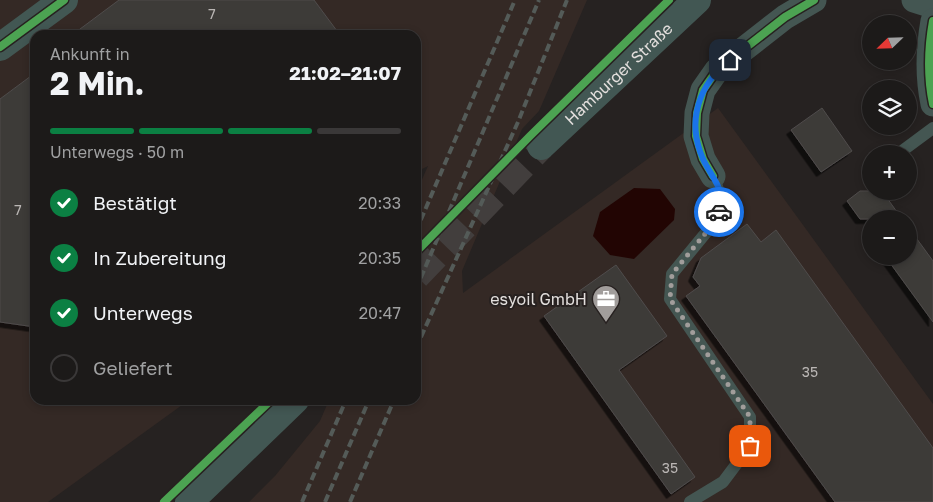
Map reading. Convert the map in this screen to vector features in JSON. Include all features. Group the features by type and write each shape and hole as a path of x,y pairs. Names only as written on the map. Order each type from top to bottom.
{"main road":[{"path":"0,46 64,0"},
{"name":"Hamburger Straße","path":"541,146 697,0"},
{"path":"189,502 290,405"}],"street":[{"path":"713,176 703,159 696,136 697,113 703,90 717,70 785,16 814,0"},
{"path":"914,0 933,6"},
{"path":"933,21 929,44 928,74 933,104"}],"lane":[{"path":"910,145 933,128"},
{"path":"690,502 723,482 750,446 750,417 670,299 672,274 718,218 722,200 713,176"}],"shaded area":[{"path":"0,0 587,0 539,111 522,129 462,271 463,293 718,108 933,404 933,502 249,502 275,476 320,421 327,405 421,405 421,182 428,166 421,170 421,30 30,30 30,405 182,405 48,502 0,502"},
{"path":"634,188 660,189 675,209 674,220 634,259 610,255 593,236 600,212"}],"building":[{"path":"119,0 314,0 336,30 79,30"},
{"path":"30,77 30,326 0,322 0,99"},
{"path":"822,108 852,151 821,172 791,130"},
{"path":"862,191 862,200 888,200 896,210 862,210 862,219 860,219 847,201"},
{"path":"747,224 761,242 776,230 933,448 933,502 835,502 686,296 700,286 693,277 701,258"},
{"path":"917,239 933,261 933,322 892,265 917,265"},
{"path":"616,265 667,336 619,370 695,477 671,494 544,316"}],"tunnel":[{"path":"421,271 541,146"}],"railway":[{"path":"421,219 515,0"},
{"path":"421,277 539,0"},
{"path":"421,337 518,122 567,0"},
{"path":"302,502 344,405"},
{"path":"325,502 367,405"},
{"path":"350,502 392,405"}],"cycle path":[{"path":"0,47 64,0"},
{"path":"421,247 530,136 669,0"},
{"path":"713,176 703,159 696,136 697,113 703,90 717,70 785,17 814,0"},
{"path":"933,21 929,62 933,104"},
{"path":"164,502 266,405"}],"way so far":[{"path":"719,212 718,218 672,274 670,299 750,417 750,446"}],"place":[{"name":"esyoil GmbH","path":"606,323"}],"route":[{"path":"719,212 722,200 713,176 703,159 696,136 697,113 703,90 717,70 730,60"}]}
